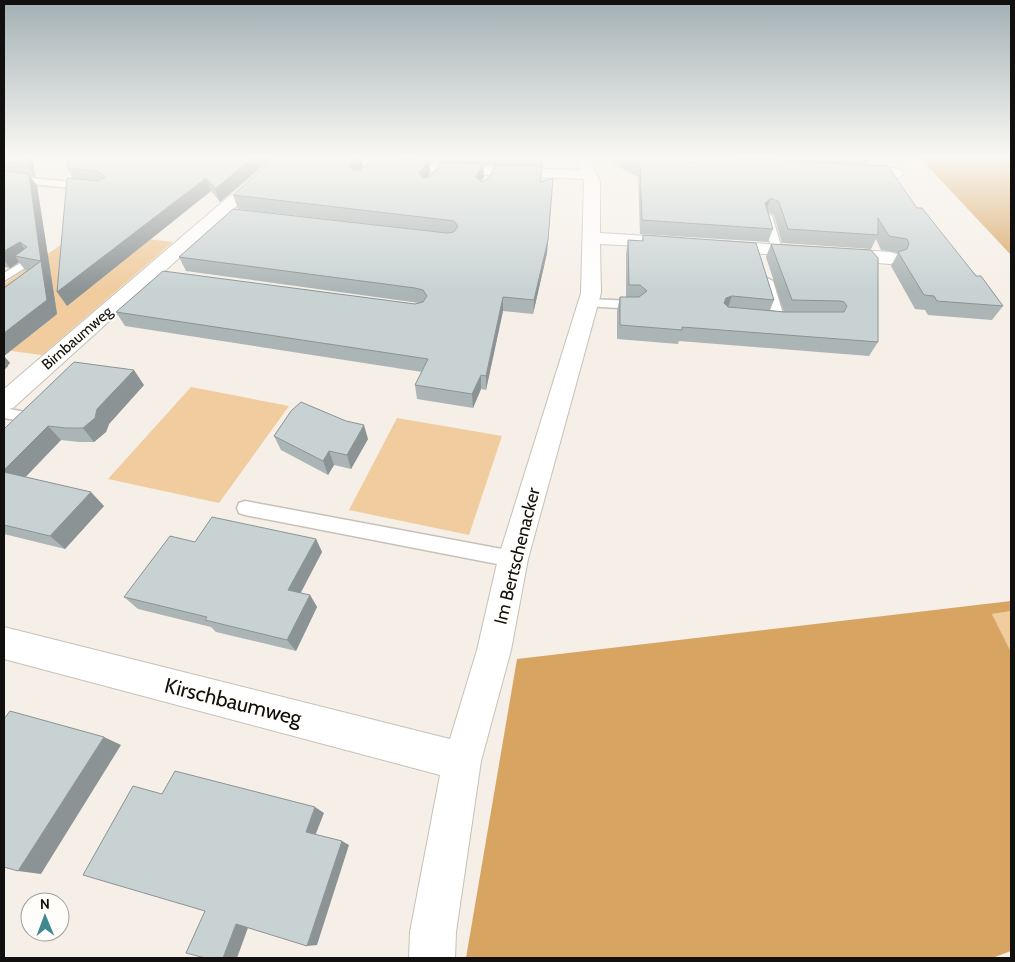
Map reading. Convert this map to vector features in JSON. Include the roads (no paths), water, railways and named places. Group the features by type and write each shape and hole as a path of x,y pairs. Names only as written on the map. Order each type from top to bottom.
{"street":[{"name":"Birnbaumweg","path":"4,402 149,274 229,214 241,202"},
{"name":"Im Bertschenacker","path":"432,958 433,932 462,761 494,650 512,559 591,293 592,202"},
{"path":"591,238 759,257 777,249 870,262 890,258"},
{"path":"149,274 179,278"},
{"name":"Kirschbaumweg","path":"4,643 462,761"}],"lane":[{"path":"767,216 777,249"},
{"path":"753,318 784,320 759,257"},
{"path":"4,278 29,261"},
{"path":"588,303 636,305"},
{"path":"4,413 26,416"},
{"path":"245,508 512,559"}]}
